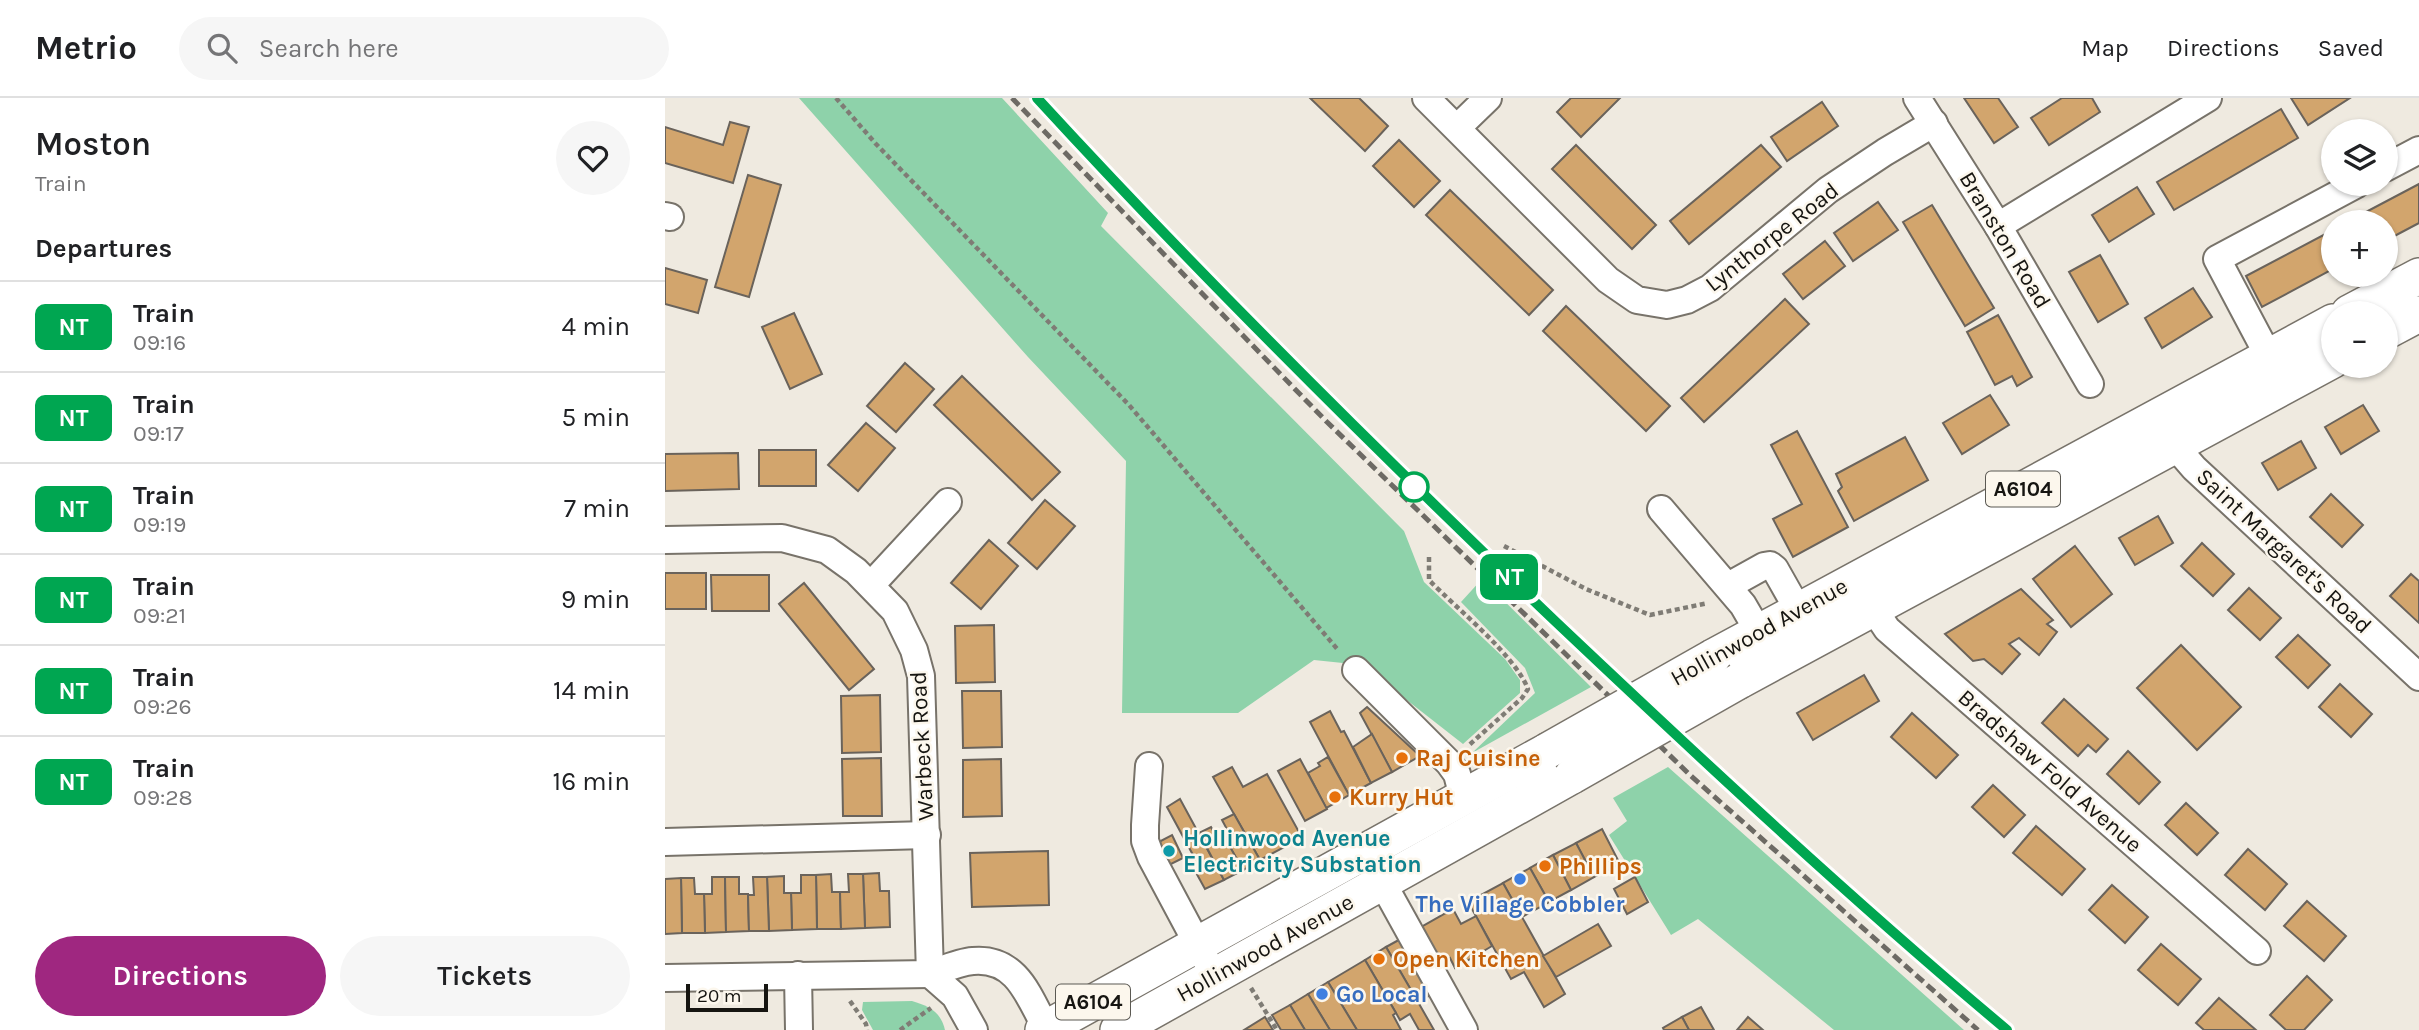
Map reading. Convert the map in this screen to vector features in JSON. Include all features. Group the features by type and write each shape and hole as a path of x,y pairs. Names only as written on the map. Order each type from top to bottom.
{"main road":[{"path":"2372,301 2419,276"},
{"path":"2398,325 2419,314"},
{"name":"Hollinwood Avenue","path":"1118,1030 1151,1022 1215,977 1739,681 1873,609 2167,431 2269,357 2321,329"},
{"name":"Hollinwood Avenue","path":"1045,1029 1854,580 2167,431 2321,365"},
{"path":"1463,797 1480,828"}],"street":[{"name":"Lynthorpe Road","path":"1426,98 1608,280 1637,300 1667,305 1688,300 1710,288 1828,190 1934,123"},
{"path":"1457,128 1488,98"},
{"name":"Branston Road","path":"1917,98 1998,226 2090,384"},
{"path":"1998,226 2208,98"},
{"path":"2398,161 2419,150"},
{"path":"2269,357 2217,259 2335,196"},
{"name":"Saint Margaret's Road","path":"2167,431 2195,468 2419,677"},
{"path":"871,585 948,502"},
{"path":"1661,509 1720,594 1743,605 1776,662"},
{"name":"Warbeck Road","path":"665,540 782,538 827,550 871,585 895,611 914,650 922,676 930,974"},
{"path":"1720,594 1764,566 1770,565 1775,569 1815,640"},
{"name":"Bradshaw Fold Avenue","path":"1854,580 1887,629 2257,951"},
{"path":"1356,670 1449,763 1457,774 1463,797"},
{"path":"1149,766 1145,841 1215,977"},
{"path":"665,842 927,835"},
{"path":"1382,882 1464,1030"},
{"path":"665,978 930,974 971,961 997,962 1009,969 1021,983 1045,1029"},
{"path":"930,974 955,996 974,1030"},
{"path":"798,975 799,1030"},
{"path":"1141,976 1151,1022"}],"path":[{"path":"837,98 876,144 1129,405 1356,670"},
{"path":"1504,546 1586,589 1650,615 1720,594"},
{"path":"1429,557 1429,580 1510,660 1524,679 1528,690 1449,763"},
{"path":"1251,987 1277,1030"},
{"path":"848,998 866,1024 867,1030"},
{"path":"900,1030 930,1010 933,1005"}],"green space":[{"path":"799,98 1002,98 1108,213 1101,226 1404,531 1424,582 1505,659 1520,680 1520,693 1463,744 1362,665 1314,660 1238,713 1122,713 1126,461 1028,357"},
{"path":"1482,579 1591,687 1472,753 1535,693 1525,668 1461,602"},
{"path":"1668,767 1964,1030 1834,1030 1698,919 1671,935 1609,835 1627,821 1613,798"},
{"path":"912,1001 933,1011 941,1019 945,1030 873,1030 862,1010 863,1002"}],"building":[{"path":"1310,98 1359,98 1388,126 1365,151"},
{"path":"1571,98 1620,98 1581,137 1557,112"},
{"path":"1964,98 1998,98 2018,127 1994,143"},
{"path":"2062,98 2092,98 2100,112 2049,145 2031,118"},
{"path":"2291,98 2350,98 2308,125"},
{"path":"1822,102 1838,126 1787,161 1771,137"},
{"path":"2281,109 2298,138 2174,210 2157,182"},
{"path":"730,122 749,127 733,183 665,163 665,127 723,145"},
{"path":"1399,140 1440,181 1414,207 1373,166"},
{"path":"1576,145 1656,225 1632,249 1552,169"},
{"path":"1761,145 1781,167 1689,244 1670,221"},
{"path":"748,175 781,185 749,297 715,287"},
{"path":"2419,184 2419,223 2398,234 2398,210 2370,210"},
{"path":"2137,187 2154,214 2109,242 2092,215"},
{"path":"1450,190 1553,290 1529,315 1426,215"},
{"path":"1878,202 1898,230 1853,261 1834,233"},
{"path":"1932,205 1994,308 1965,326 1903,222"},
{"path":"2321,236 2321,275 2262,307 2246,276"},
{"path":"1825,241 1845,266 1803,299 1783,274"},
{"path":"2100,255 2128,304 2098,322 2069,272"},
{"path":"665,268 707,280 698,313 665,304"},
{"path":"2193,288 2212,317 2162,348 2145,318"},
{"path":"1785,299 1809,324 1704,422 1681,398"},
{"path":"1566,306 1670,406 1646,431 1543,331"},
{"path":"794,313 822,374 790,389 762,327"},
{"path":"1998,315 2032,377 2017,386 2012,376 1995,385 1967,332"},
{"path":"905,363 934,389 896,432 867,406"},
{"path":"962,376 1060,472 1032,500 934,405"},
{"path":"1990,395 2009,425 1962,454 1943,423"},
{"path":"2363,405 2379,431 2341,454 2325,427"},
{"path":"866,423 895,448 858,491 828,465"},
{"path":"1797,431 1848,527 1793,557 1773,519 1802,504 1771,445"},
{"path":"1905,437 1928,480 1854,521 1838,491 1842,487 1836,474"},
{"path":"2301,441 2316,468 2278,490 2262,463"},
{"path":"759,450 816,450 816,486 759,486"},
{"path":"738,453 739,489 665,491 665,454"},
{"path":"2331,494 2363,525 2342,547 2310,517"},
{"path":"1045,500 1075,526 1037,569 1008,543"},
{"path":"2158,516 2173,543 2135,565 2119,538"},
{"path":"989,540 1018,566 981,609 951,583"},
{"path":"2202,543 2234,574 2213,596 2181,566"},
{"path":"2075,546 2112,594 2071,627 2033,579"},
{"path":"665,573 706,573 706,609 665,609"},
{"path":"2411,574 2419,581 2419,623 2390,596"},
{"path":"711,575 769,575 769,611 712,611"},
{"path":"804,583 874,669 849,690 779,604"},
{"path":"2249,588 2281,618 2260,640 2228,610"},
{"path":"2021,589 2053,620 2047,624 2057,632 2039,655 2019,638 2009,644 2020,654 2002,674 1984,659 1973,661 1945,634"},
{"path":"994,625 995,682 956,683 955,626"},
{"path":"2298,635 2330,665 2308,688 2276,657"},
{"path":"2181,645 2241,707 2197,750 2137,688"},
{"path":"1864,675 1879,701 1813,740 1797,713"},
{"path":"2340,684 2372,714 2351,737 2319,707"},
{"path":"962,691 1001,691 1002,747 963,748"},
{"path":"880,695 881,752 842,753 841,696"},
{"path":"2064,699 2108,739 2096,752 2088,745 2078,756 2042,723"},
{"path":"1367,707 1420,756 1392,772 1360,713"},
{"path":"1330,711 1341,732 1344,731 1371,783 1349,795 1310,722"},
{"path":"1912,713 1958,755 1936,778 1891,737"},
{"path":"1372,734 1392,772 1371,783 1353,747"},
{"path":"2128,751 2160,782 2139,804 2107,774"},
{"path":"1328,757 1349,795 1326,808 1308,773"},
{"path":"881,758 882,816 843,816 842,759"},
{"path":"1001,759 1002,816 963,817 963,760"},
{"path":"1300,759 1327,809 1305,821 1278,771"},
{"path":"1232,767 1243,787 1267,774 1299,832 1292,836 1290,844 1260,860 1213,777"},
{"path":"1993,785 2025,815 2004,837 1972,807"},
{"path":"1180,799 1224,880 1205,889 1188,858 1193,855 1167,807"},
{"path":"2186,803 2218,833 2197,855 2165,825"},
{"path":"1234,814 1260,860 1243,870 1225,838 1230,835 1222,820"},
{"path":"2036,826 2085,869 2062,895 2013,853"},
{"path":"1211,827 1218,841 1225,838 1243,870 1224,880 1199,833"},
{"path":"1602,829 1620,864 1594,877 1576,843"},
{"name":"Hollinwood Avenue Electricity Substation","path":"1172,835 1183,858 1167,866 1155,844"},
{"path":"1576,843 1594,877 1571,890 1553,855"},
{"path":"2248,849 2287,884 2265,910 2225,875"},
{"path":"1048,851 1049,905 972,907 970,853"},
{"path":"1553,855 1571,890 1549,902 1530,868"},
{"path":"1530,868 1549,902 1522,917 1503,883"},
{"path":"879,873 880,891 889,891 890,927 865,928 863,874"},
{"path":"831,874 832,892 840,892 841,929 817,929 816,875"},
{"path":"848,874 863,874 865,928 841,929 840,892 849,892"},
{"path":"801,875 816,875 817,929 792,930 791,893 801,893"},
{"path":"784,876 784,893 791,893 792,930 769,931 767,877"},
{"path":"712,877 725,877 726,932 705,933 704,894 712,894"},
{"path":"725,877 739,877 739,894 748,894 749,931 726,932"},
{"path":"753,877 767,877 769,931 749,931 748,895 754,895"},
{"path":"1635,877 1648,902 1627,914 1614,889"},
{"path":"681,878 694,878 695,894 704,894 705,933 682,933"},
{"path":"681,878 682,933 665,934 665,879"},
{"path":"1503,883 1565,994 1544,1007 1524,972 1511,979 1468,902"},
{"path":"2112,885 2148,917 2125,943 2089,910"},
{"path":"2307,901 2346,936 2324,961 2284,926"},
{"path":"1453,909 1461,924 1476,916 1492,946 1455,968 1450,958 1436,966 1416,930"},
{"path":"1598,924 1611,946 1556,977 1543,956"},
{"path":"1406,936 1432,994 1418,1002 1386,947"},
{"path":"2161,944 2201,979 2178,1005 2138,970"},
{"path":"1386,947 1434,1030 1419,1030 1410,1014 1400,1020 1365,960"},
{"path":"1365,960 1396,1013 1393,1015 1401,1030 1357,1030 1328,982"},
{"path":"2307,976 2332,1000 2304,1030 2286,1030 2270,1015"},
{"path":"1328,982 1357,1030 1330,1030 1308,994"},
{"path":"1308,994 1330,1030 1305,1030 1290,1005"},
{"path":"2219,998 2256,1030 2204,1030 2196,1023"},
{"path":"1290,1005 1305,1030 1281,1030 1272,1015"},
{"path":"1701,1007 1714,1030 1689,1030 1682,1017"},
{"path":"1265,1017 1273,1030 1244,1030"},
{"path":"1682,1017 1689,1030 1664,1030 1663,1028"},
{"path":"1748,1017 1763,1030 1737,1030"}],"railway":[{"path":"1012,98 1327,422 1691,776 1978,1030"},
{"path":"1037,98 1231,303 1363,436 1498,566 1784,834 2007,1030"}],"train":[{"name":"NT","path":"1037,98 1251,324 1454,526 1704,762 2007,1030"}],"place":[{"name":"Raj Cuisine","path":"1402,758"},
{"name":"Kurry Hut","path":"1335,797"},
{"name":"Hollinwood Avenue Electricity Substation","path":"1169,851"},
{"name":"Phillips","path":"1545,866"},
{"name":"The Village Cobbler","path":"1520,879"},
{"name":"Open Kitchen","path":"1379,959"},
{"name":"Go Local","path":"1322,994"}]}
